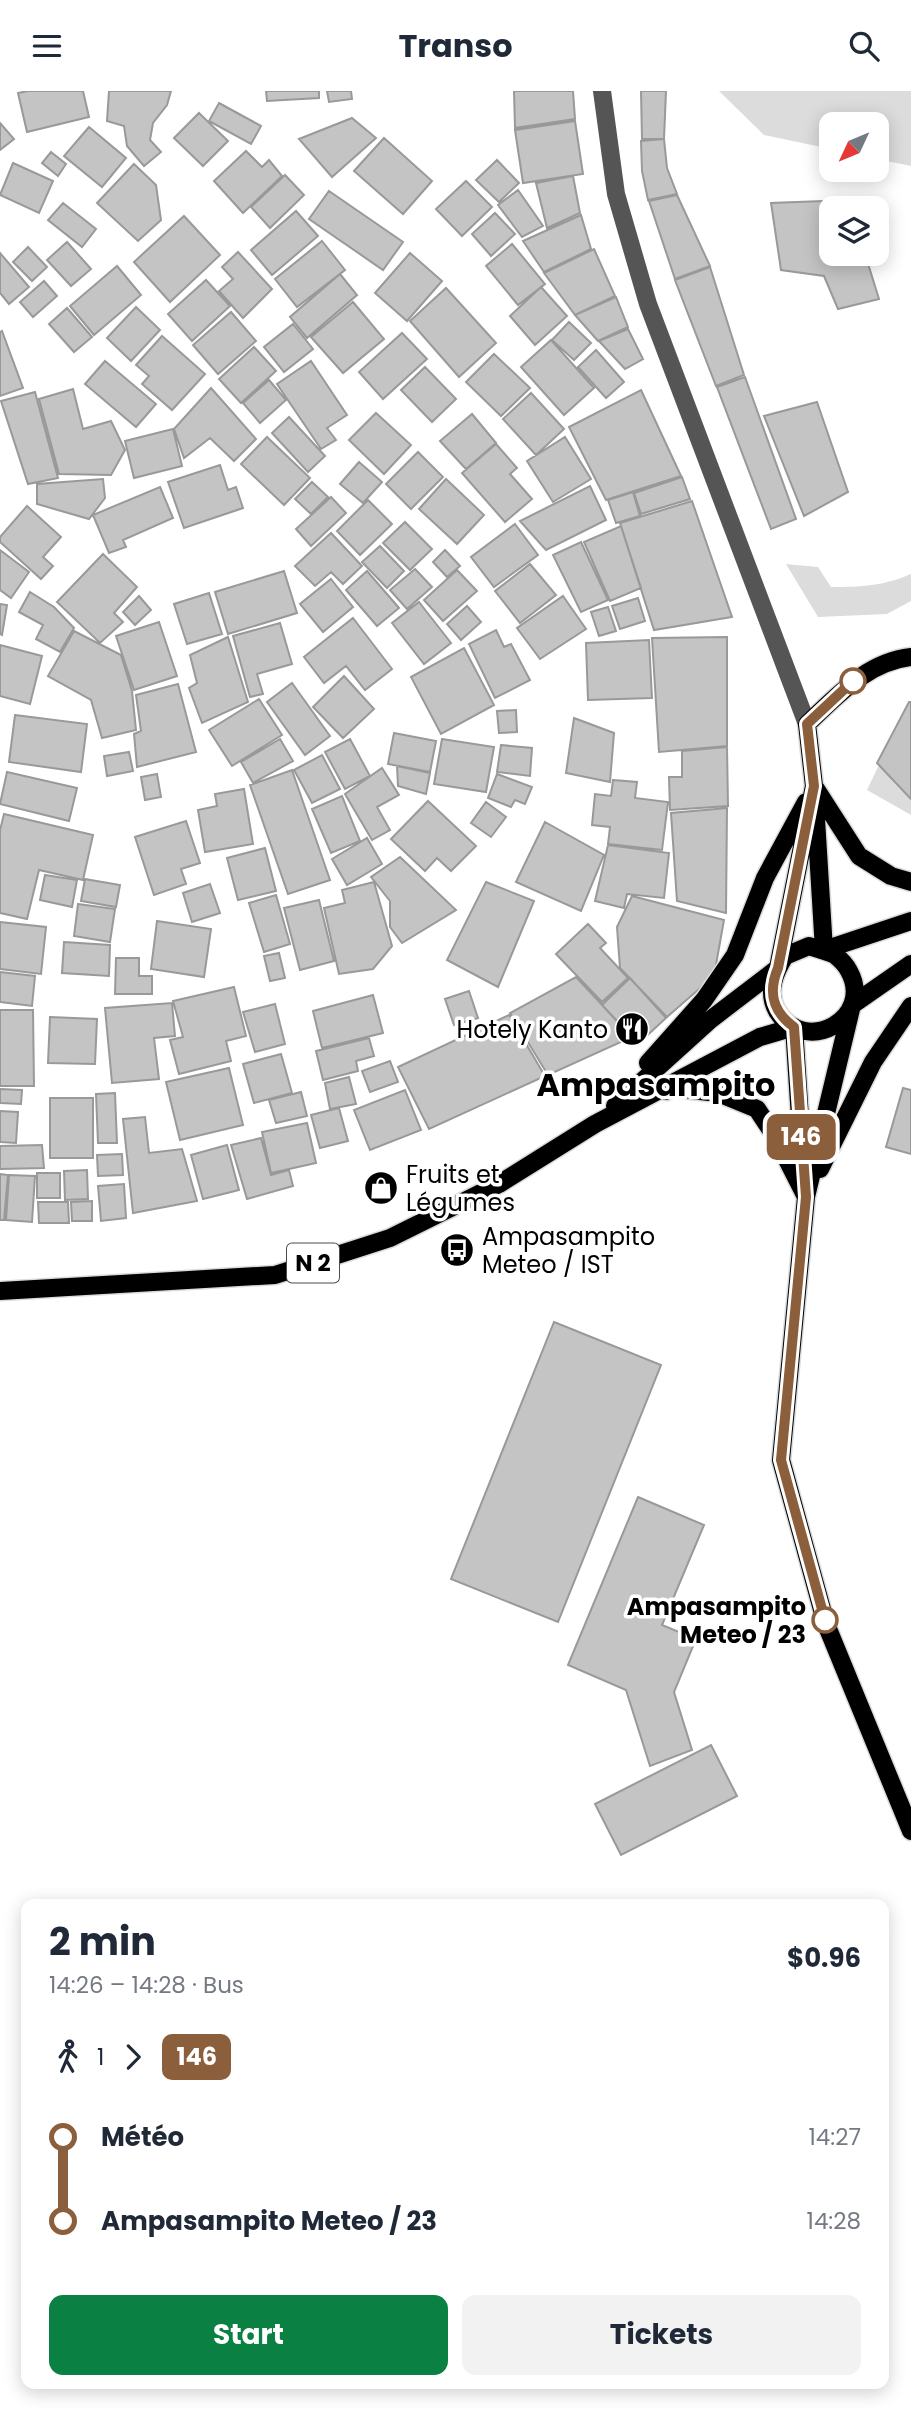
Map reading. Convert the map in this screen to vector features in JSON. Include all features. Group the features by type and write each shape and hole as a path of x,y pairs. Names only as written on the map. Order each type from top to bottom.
{"main road":[{"path":"911,657 893,659 853,681 807,724 814,786 824,950 836,956 853,978 855,991 806,1197 781,1460 826,1623 911,1831"},
{"path":"814,786 859,856 891,876 911,882"},
{"path":"806,1197 794,1027 783,1019 775,1007 772,981 778,968 814,786"},
{"path":"595,1124 704,1000 735,955 765,878 814,786"},
{"name":"N 2","path":"595,1124 710,1020 778,968 785,955 809,946 824,950 911,921"},
{"name":"N 2","path":"0,1291 275,1275 390,1238 499,1184 595,1124 760,1037 794,1027 807,1031 834,1027 845,1017 852,1005 911,964"},
{"path":"806,1197 873,1062 911,1006"},
{"path":"595,1124 673,1088 718,1093 757,1109 776,1138 806,1197"}],"street":[{"path":"602,91 616,194 648,304 807,724"}],"shaded area":[{"path":"719,91 911,91 911,166 889,161 889,112 819,112 819,146 764,135"},
{"path":"786,564 818,567 831,587 872,585 911,574 911,601 887,614 818,617"},
{"path":"911,702 911,815 867,790"}],"building":[{"path":"83,91 89,117 27,132 18,93"},
{"path":"109,91 171,91 167,105 153,123 150,140 161,152 144,166 127,146 124,126 107,121"},
{"path":"266,91 319,91 319,98 267,101"},
{"path":"327,91 351,91 352,99 329,102"},
{"path":"514,91 573,91 575,119 515,128"},
{"path":"641,91 666,91 664,139 642,139"},
{"path":"219,103 261,126 251,144 209,121"},
{"path":"199,113 228,141 203,166 174,138"},
{"path":"352,118 376,138 332,177 299,139"},
{"path":"575,121 583,174 523,183 515,130"},
{"path":"0,123 14,139 0,150"},
{"path":"89,127 126,158 102,187 64,156"},
{"path":"384,138 432,181 403,214 354,171"},
{"path":"664,139 667,168 677,194 648,200 642,171 641,141"},
{"path":"246,151 262,167 269,160 282,176 243,213 214,181"},
{"path":"51,152 66,164 58,176 42,163"},
{"path":"497,160 519,183 499,202 476,180"},
{"path":"13,163 53,181 39,213 0,195"},
{"path":"134,164 156,185 161,220 138,241 97,203"},
{"path":"285,175 304,195 270,228 251,207"},
{"path":"573,176 580,213 547,228 536,183"},
{"path":"466,181 492,207 462,236 436,209"},
{"path":"518,190 543,226 522,237 498,205"},
{"path":"329,191 403,242 383,270 309,219"},
{"path":"677,195 710,266 675,279 649,201"},
{"path":"819,201 819,266 869,266 879,299 838,309 824,276 781,270 771,203"},
{"path":"63,203 96,229 82,247 48,220"},
{"path":"296,211 318,236 272,275 251,250"},
{"path":"495,213 515,234 491,256 472,234"},
{"path":"581,215 591,249 544,272 523,241"},
{"path":"184,216 220,255 170,302 134,262"},
{"path":"322,241 345,270 297,307 275,279"},
{"path":"67,242 91,269 71,286 47,260"},
{"path":"512,244 545,284 518,305 486,266"},
{"path":"28,247 47,267 32,281 13,262"},
{"path":"594,249 615,296 575,315 544,273"},
{"path":"238,252 272,289 243,318 219,291 233,279 222,267"},
{"path":"0,253 29,287 9,304 0,293"},
{"path":"410,253 442,281 407,321 375,293"},
{"path":"117,266 141,295 94,335 70,306"},
{"path":"710,267 744,375 716,386 675,280"},
{"path":"340,274 357,295 307,338 290,317"},
{"path":"206,280 230,306 192,341 168,314"},
{"path":"44,281 57,296 33,317 20,302"},
{"path":"541,287 567,316 535,345 510,316"},
{"path":"446,288 496,343 459,377 410,321"},
{"path":"616,297 628,327 598,341 575,315"},
{"path":"353,302 384,339 343,373 311,337"},
{"path":"136,307 160,330 131,361 107,338"},
{"path":"67,308 92,337 74,352 49,324"},
{"path":"231,312 256,341 218,374 193,345"},
{"path":"569,322 591,343 574,360 552,340"},
{"path":"293,324 313,349 284,372 264,347"},
{"path":"628,329 643,359 625,369 599,341"},
{"path":"2,331 23,388 0,396 0,332"},
{"path":"402,333 427,359 383,399 359,372"},
{"path":"162,336 205,374 172,410 142,384 149,376 136,365"},
{"path":"551,340 594,388 564,415 521,367"},
{"path":"254,347 276,371 241,403 219,379"},
{"path":"596,350 624,382 606,398 578,367"},
{"path":"494,354 530,388 501,416 466,382"},
{"path":"105,361 156,404 136,427 85,384"},
{"path":"311,361 347,415 327,428 336,440 321,449 277,384"},
{"path":"425,367 456,399 432,422 401,390"},
{"path":"745,377 796,519 771,529 717,387"},
{"path":"269,380 286,400 260,423 243,403"},
{"path":"211,388 256,439 234,461 210,438 184,458 174,429"},
{"path":"73,389 83,429 111,421 125,450 111,475 59,474 39,399"},
{"path":"641,390 681,476 606,500 569,427"},
{"path":"35,392 58,478 28,484 1,401"},
{"path":"531,393 564,429 536,455 503,419"},
{"path":"817,402 848,492 804,516 764,416"},
{"path":"376,413 411,445 384,474 349,440"},
{"path":"472,414 496,443 466,469 440,441"},
{"path":"289,417 325,456 308,472 272,433"},
{"path":"173,429 182,466 134,478 125,441"},
{"path":"267,437 310,478 284,505 241,464"},
{"path":"565,437 591,479 553,502 527,461"},
{"path":"496,444 517,468 510,474 532,499 505,522 462,473"},
{"path":"418,452 443,477 411,509 386,484"},
{"path":"359,462 382,482 363,503 340,484"},
{"path":"220,465 228,490 236,487 243,508 184,528 168,482"},
{"path":"682,477 690,499 641,514 634,493"},
{"path":"103,479 105,498 89,519 37,504 37,484"},
{"path":"446,479 484,515 457,544 419,509"},
{"path":"312,482 328,497 311,514 295,499"},
{"path":"590,486 606,520 546,550 520,521"},
{"path":"160,487 173,518 123,540 126,547 109,553 93,515"},
{"path":"633,492 640,516 616,523 608,500"},
{"path":"331,497 346,513 311,546 296,529"},
{"path":"368,500 392,524 360,555 337,531"},
{"path":"692,501 732,617 654,630 620,523"},
{"path":"27,506 61,537 43,557 53,566 41,579 0,542 0,537"},
{"path":"405,522 432,549 410,570 383,543"},
{"path":"515,524 538,555 494,587 471,557"},
{"path":"621,526 641,588 610,601 584,542"},
{"path":"331,533 362,566 343,584 331,572 315,586 295,566"},
{"path":"581,542 608,600 581,612 553,555"},
{"path":"380,546 404,571 387,588 362,562"},
{"path":"0,550 29,572 11,598 0,590"},
{"path":"445,550 460,566 447,577 433,562"},
{"path":"103,554 137,587 114,613 123,622 100,643 57,602"},
{"path":"530,564 556,595 520,623 495,591"},
{"path":"415,569 432,587 407,609 390,590"},
{"path":"457,570 477,591 443,621 424,600"},
{"path":"284,571 297,613 228,634 215,592"},
{"path":"367,571 399,608 377,626 346,590"},
{"path":"331,579 353,607 323,632 300,604"},
{"path":"30,592 54,607 74,628 60,652 36,639 43,625 19,612"},
{"path":"209,593 222,634 187,644 174,604"},
{"path":"139,596 151,610 135,625 123,612"},
{"path":"563,596 586,629 540,659 517,628"},
{"path":"638,598 645,621 620,629 612,606"},
{"path":"419,602 451,643 424,664 392,623"},
{"path":"0,604 7,605 2,635 0,634"},
{"path":"467,606 481,622 461,640 447,624"},
{"path":"608,607 616,631 599,636 591,612"},
{"path":"353,618 392,669 365,690 346,666 324,683 304,657"},
{"path":"159,622 177,676 134,690 116,636"},
{"path":"280,623 292,664 257,674 263,694 250,697 233,636"},
{"path":"496,630 504,647 511,644 530,680 495,698 469,644"},
{"path":"74,631 121,655 132,691 136,730 102,738 91,700 48,676"},
{"path":"228,637 248,702 202,723 189,688 197,683 190,655"},
{"path":"727,637 727,746 659,752 652,638"},
{"path":"649,640 652,698 588,700 586,643"},
{"path":"0,645 42,656 30,704 0,696"},
{"path":"464,648 494,705 441,734 411,677"},
{"path":"344,676 374,709 343,738 313,707"},
{"path":"292,683 330,736 305,755 267,702"},
{"path":"178,684 196,752 137,767 134,734 141,731 136,695"},
{"path":"259,699 282,735 232,766 209,730"},
{"path":"911,702 911,799 877,763"},
{"path":"516,710 517,732 499,733 497,711"},
{"path":"15,715 87,724 81,772 9,762"},
{"path":"574,718 614,733 610,782 566,773"},
{"path":"394,733 436,741 430,772 388,764"},
{"path":"280,739 293,761 253,783 241,762"},
{"path":"350,739 370,776 345,789 325,752"},
{"path":"442,739 494,747 486,792 434,784"},
{"path":"501,745 532,748 530,776 497,772"},
{"path":"727,747 728,806 670,810 669,777 682,777 682,751"},
{"path":"129,752 133,771 107,776 104,756"},
{"path":"322,755 340,789 312,803 294,770"},
{"path":"397,766 430,773 426,794 398,786"},
{"path":"382,768 399,795 377,807 390,830 372,840 345,794"},
{"path":"292,770 330,880 288,894 250,785"},
{"path":"7,772 77,788 69,821 0,804"},
{"path":"157,774 161,797 145,800 141,777"},
{"path":"497,774 532,787 525,804 515,800 511,807 488,798"},
{"path":"613,780 637,782 635,798 668,802 662,850 608,844 610,827 592,825 595,794 611,796"},
{"path":"244,789 253,844 205,852 198,810 217,806 215,794"},
{"path":"342,796 360,841 331,853 312,809"},
{"path":"428,801 476,846 451,871 437,858 425,871 391,839"},
{"path":"486,802 506,817 491,837 471,823"},
{"path":"727,808 726,913 677,901 671,813"},
{"path":"4,814 93,835 83,880 39,870 27,919 0,913 0,830"},
{"path":"186,821 200,863 181,869 186,884 154,895 135,837"},
{"path":"545,822 604,855 581,911 516,882"},
{"path":"367,838 382,864 347,885 332,859"},
{"path":"608,845 669,853 664,898 627,894 624,908 595,901"},
{"path":"265,848 276,891 238,900 227,858"},
{"path":"400,857 456,910 402,943 390,927 390,901 371,877"},
{"path":"45,875 77,880 72,907 40,900"},
{"path":"85,879 120,885 116,907 81,901"},
{"path":"374,882 392,946 373,969 339,974 324,908 345,903 342,890"},
{"path":"486,882 534,901 498,987 447,960"},
{"path":"210,884 220,913 192,922 183,893"},
{"path":"276,895 290,944 264,952 249,903"},
{"path":"632,896 724,920 714,976 667,1017 620,968 617,927"},
{"path":"319,900 334,961 300,970 284,908"},
{"path":"78,904 115,909 110,942 74,936"},
{"path":"157,921 211,929 204,977 151,969"},
{"path":"0,922 46,927 41,974 0,969"},
{"path":"588,924 606,943 600,948 628,978 602,1002 556,954"},
{"path":"64,942 110,945 109,976 62,973"},
{"path":"279,953 285,978 270,981 264,956"},
{"path":"116,958 139,958 139,976 152,976 152,994 115,994"},
{"path":"0,972 35,976 32,1006 0,1002"},
{"path":"576,977 632,1037 548,1075 510,1013"},
{"path":"630,978 666,1018 638,1044 602,1005"},
{"path":"234,987 246,1036 226,1041 231,1061 179,1074 170,1040 183,1037 173,1001"},
{"path":"469,991 478,1018 454,1025 445,999"},
{"path":"373,995 383,1033 322,1048 313,1011"},
{"path":"172,1003 175,1036 154,1038 159,1079 112,1083 105,1008"},
{"path":"275,1004 285,1044 255,1052 243,1012"},
{"path":"0,1010 33,1010 34,1086 0,1086"},
{"path":"509,1015 545,1076 429,1129 398,1067"},
{"path":"50,1017 97,1019 95,1064 48,1063"},
{"path":"369,1038 374,1056 356,1061 358,1071 323,1080 316,1051"},
{"path":"281,1054 292,1093 254,1103 243,1064"},
{"path":"390,1061 398,1082 370,1092 362,1071"},
{"path":"229,1068 243,1125 180,1140 166,1082"},
{"path":"349,1077 356,1104 330,1109 325,1083"},
{"path":"903,1088 911,1090 911,1154 886,1147"},
{"path":"0,1089 22,1090 21,1104 0,1103"},
{"path":"405,1090 421,1130 370,1150 354,1110"},
{"path":"301,1092 307,1116 276,1123 269,1100"},
{"path":"115,1093 117,1143 98,1143 96,1094"},
{"path":"50,1098 93,1098 93,1158 50,1158"},
{"path":"339,1108 348,1141 320,1148 311,1115"},
{"path":"0,1111 18,1112 16,1143 0,1142"},
{"path":"145,1117 149,1153 182,1149 197,1201 133,1213 123,1119"},
{"path":"307,1123 316,1163 271,1173 262,1132"},
{"path":"261,1138 271,1175 289,1170 293,1186 247,1199 231,1145"},
{"path":"42,1145 44,1168 0,1169 0,1146"},
{"path":"227,1145 239,1190 203,1199 191,1155"},
{"path":"122,1154 123,1175 98,1176 97,1155"},
{"path":"87,1170 88,1199 65,1200 64,1171"},
{"path":"37,1173 60,1173 60,1198 37,1198"},
{"path":"0,1174 8,1175 4,1220 0,1220"},
{"path":"9,1175 35,1176 32,1222 6,1220"},
{"path":"124,1184 126,1218 101,1221 98,1186"},
{"path":"92,1201 92,1221 72,1221 71,1202"},
{"path":"38,1202 68,1202 69,1223 39,1223"},
{"path":"554,1322 661,1365 558,1622 451,1579"},
{"path":"638,1497 704,1525 662,1625 696,1639 674,1692 692,1750 650,1766 626,1690 568,1665"},
{"path":"711,1745 737,1796 621,1855 595,1804"}],"bus line":[{"name":"146","path":"825,1620 781,1460 806,1197 794,1027 783,1019 775,1007 772,981 778,968 814,786 807,724 853,681"}],"place":[{"name":"Hotely Kanto","path":"632,1029"},
{"name":"Fruits et Légumes","path":"381,1188"},
{"name":"Ampasampito Meteo / IST","path":"457,1250"},
{"name":"Ampasampito Meteo / 23","path":"825,1620"}],"district":[{"name":"Ampasampito","path":"656,1084"}]}
